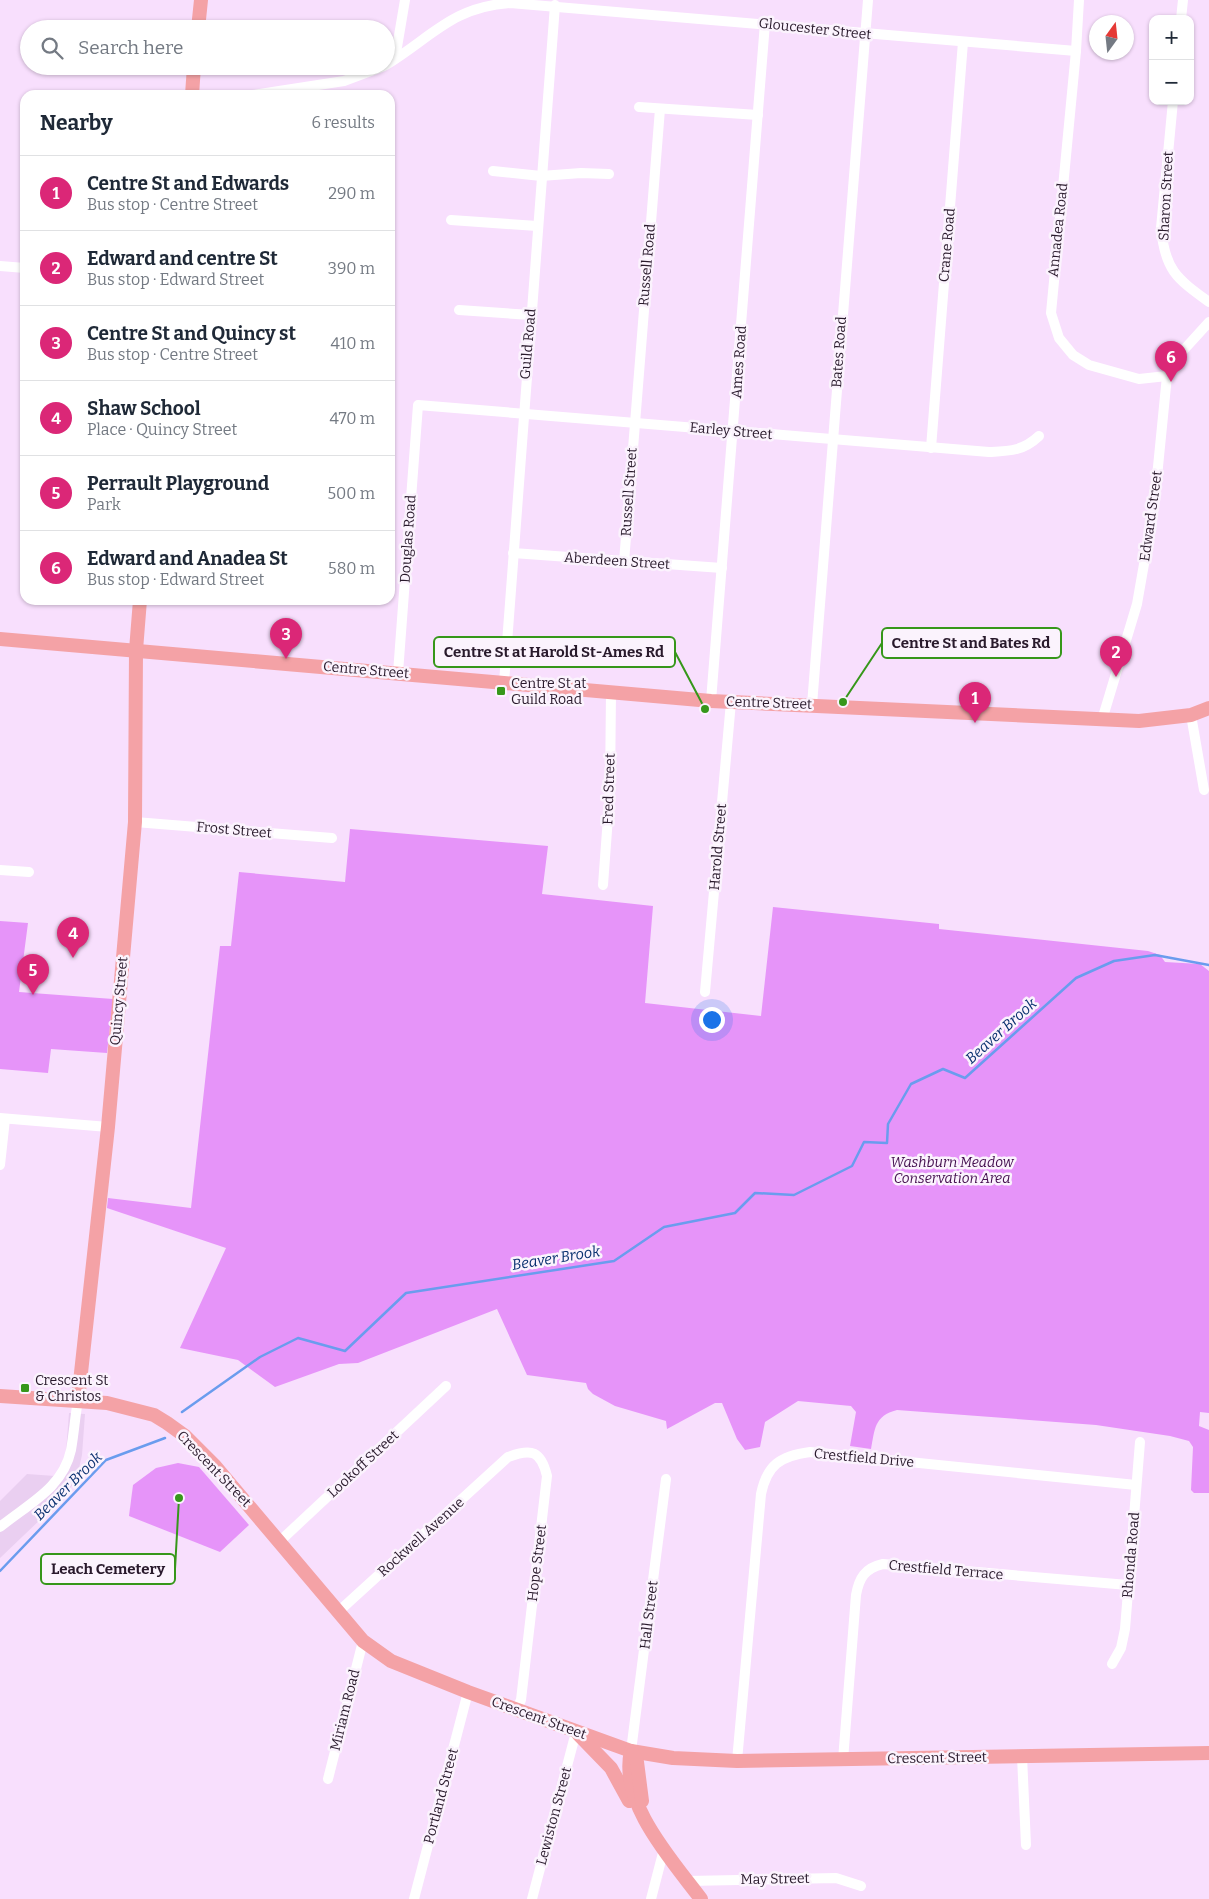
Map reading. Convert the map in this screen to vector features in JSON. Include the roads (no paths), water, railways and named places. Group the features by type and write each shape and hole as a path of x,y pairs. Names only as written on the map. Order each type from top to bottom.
{"main road":[{"path":"199,20 200,0"},
{"path":"192,90 193,75"},
{"name":"Quincy Street","path":"78,1400 108,1127 135,822 136,650 140,605"},
{"name":"Centre Street","path":"0,639 731,702 1139,721 1191,715 1208,706"},
{"name":"Crescent Street","path":"0,1396 78,1400 126,1407 154,1415 185,1436 215,1466 363,1641 392,1661 468,1692 631,1752 673,1758 737,1761 1209,1753"},
{"path":"576,1732 602,1756 611,1768 634,1810 648,1821"},
{"path":"631,1752 629,1781 634,1799 664,1848 701,1899"}],"street":[{"path":"395,40 405,0"},
{"name":"Bates Road","path":"812,705 868,0"},
{"name":"Annadea Road","path":"1079,0 1076,51 1051,313 1059,338 1073,355 1089,365 1139,379 1167,376"},
{"path":"1181,15 1183,0"},
{"name":"Gloucester Street","path":"395,60 443,24 467,11 496,4 554,5 766,23 864,34 1076,51"},
{"name":"Guild Road","path":"504,683 554,5"},
{"name":"Ames Road","path":"711,700 766,23"},
{"name":"Crane Road","path":"930,448 963,42"},
{"name":"Gloucester Street","path":"283,90 344,80 358,75"},
{"name":"Sharon Street","path":"1173,105 1161,228 1163,248 1167,262 1182,284 1209,302"},
{"path":"639,107 758,115"},
{"name":"Russell Road","path":"634,422 660,109"},
{"path":"493,170 541,176 581,173 609,174"},
{"path":"451,220 537,226"},
{"path":"0,266 20,268"},
{"path":"459,310 531,315"},
{"name":"Edward Street","path":"1102,720 1136,604 1154,507 1167,376 1180,354 1209,322"},
{"name":"Earley Street","path":"418,405 523,412 734,432 989,452 1016,451 1029,446 1039,436"},
{"name":"Douglas Road","path":"398,673 418,405"},
{"name":"Russell Street","path":"624,562 634,422"},
{"name":"Aberdeen Street","path":"513,553 722,568"},
{"name":"Fred Street","path":"603,885 610,790 611,692"},
{"name":"Harold Street","path":"705,992 731,702"},
{"path":"1191,715 1204,790"},
{"name":"Frost Street","path":"135,822 332,838"},
{"path":"0,870 29,872"},
{"path":"0,1165 2,1119 108,1127"},
{"name":"Lookoff Street","path":"279,1542 446,1386"},
{"path":"0,1526 44,1494 58,1479 70,1451 78,1400"},
{"name":"Rhonda Road","path":"1112,1664 1124,1639 1140,1442"},
{"name":"Hope Street","path":"503,1462 508,1457 524,1451 536,1454 543,1461 547,1476 522,1700 516,1710"},
{"name":"Crestfield Drive","path":"737,1761 761,1494 764,1480 778,1462 798,1454 810,1452 1136,1485"},
{"name":"Rockwell Avenue","path":"338,1612 503,1462"},
{"name":"Hall Street","path":"631,1752 666,1479"},
{"name":"Crestfield Terrace","path":"842,1760 856,1596 860,1578 873,1566 884,1564 1128,1585"},
{"name":"Miriam Road","path":"328,1779 363,1641"},
{"name":"Portland Street","path":"414,1899 468,1692"},
{"name":"Lewiston Street","path":"532,1899 576,1732"},
{"path":"1022,1756 1026,1845"},
{"path":"651,1899 664,1848"},
{"name":"May Street","path":"688,1881 836,1878 861,1886"}],"waterway":[{"name":"Beaver Brook","path":"182,1412 260,1357 298,1338 345,1351 406,1293 614,1261 664,1227 735,1213 755,1193 794,1195 852,1166 864,1142 887,1143 888,1124 911,1084 943,1069 965,1078 1076,978 1114,961 1155,955 1209,965"},
{"name":"Beaver Brook","path":"0,1571 106,1460 165,1438"}],"place":[{"name":"Edward and Anadea St","path":"1171,382"},
{"name":"Centre St and Quincy st","path":"286,659"},
{"name":"Edward and centre St","path":"1116,677"},
{"name":"Centre St at Guild Road","path":"501,691"},
{"name":"Centre St and Bates Rd","path":"843,702"},
{"name":"Centre St at Harold St-Ames Rd","path":"705,709"},
{"name":"Centre St and Edwards","path":"975,723"},
{"name":"Shaw School","path":"73,958"},
{"name":"Perrault Playground","path":"33,995"},
{"name":"Crescent St & Christos","path":"25,1388"},
{"name":"Leach Cemetery","path":"179,1498"}],"park label":[{"name":"Washburn Meadow Conservation Area","path":"952,1170"}]}
